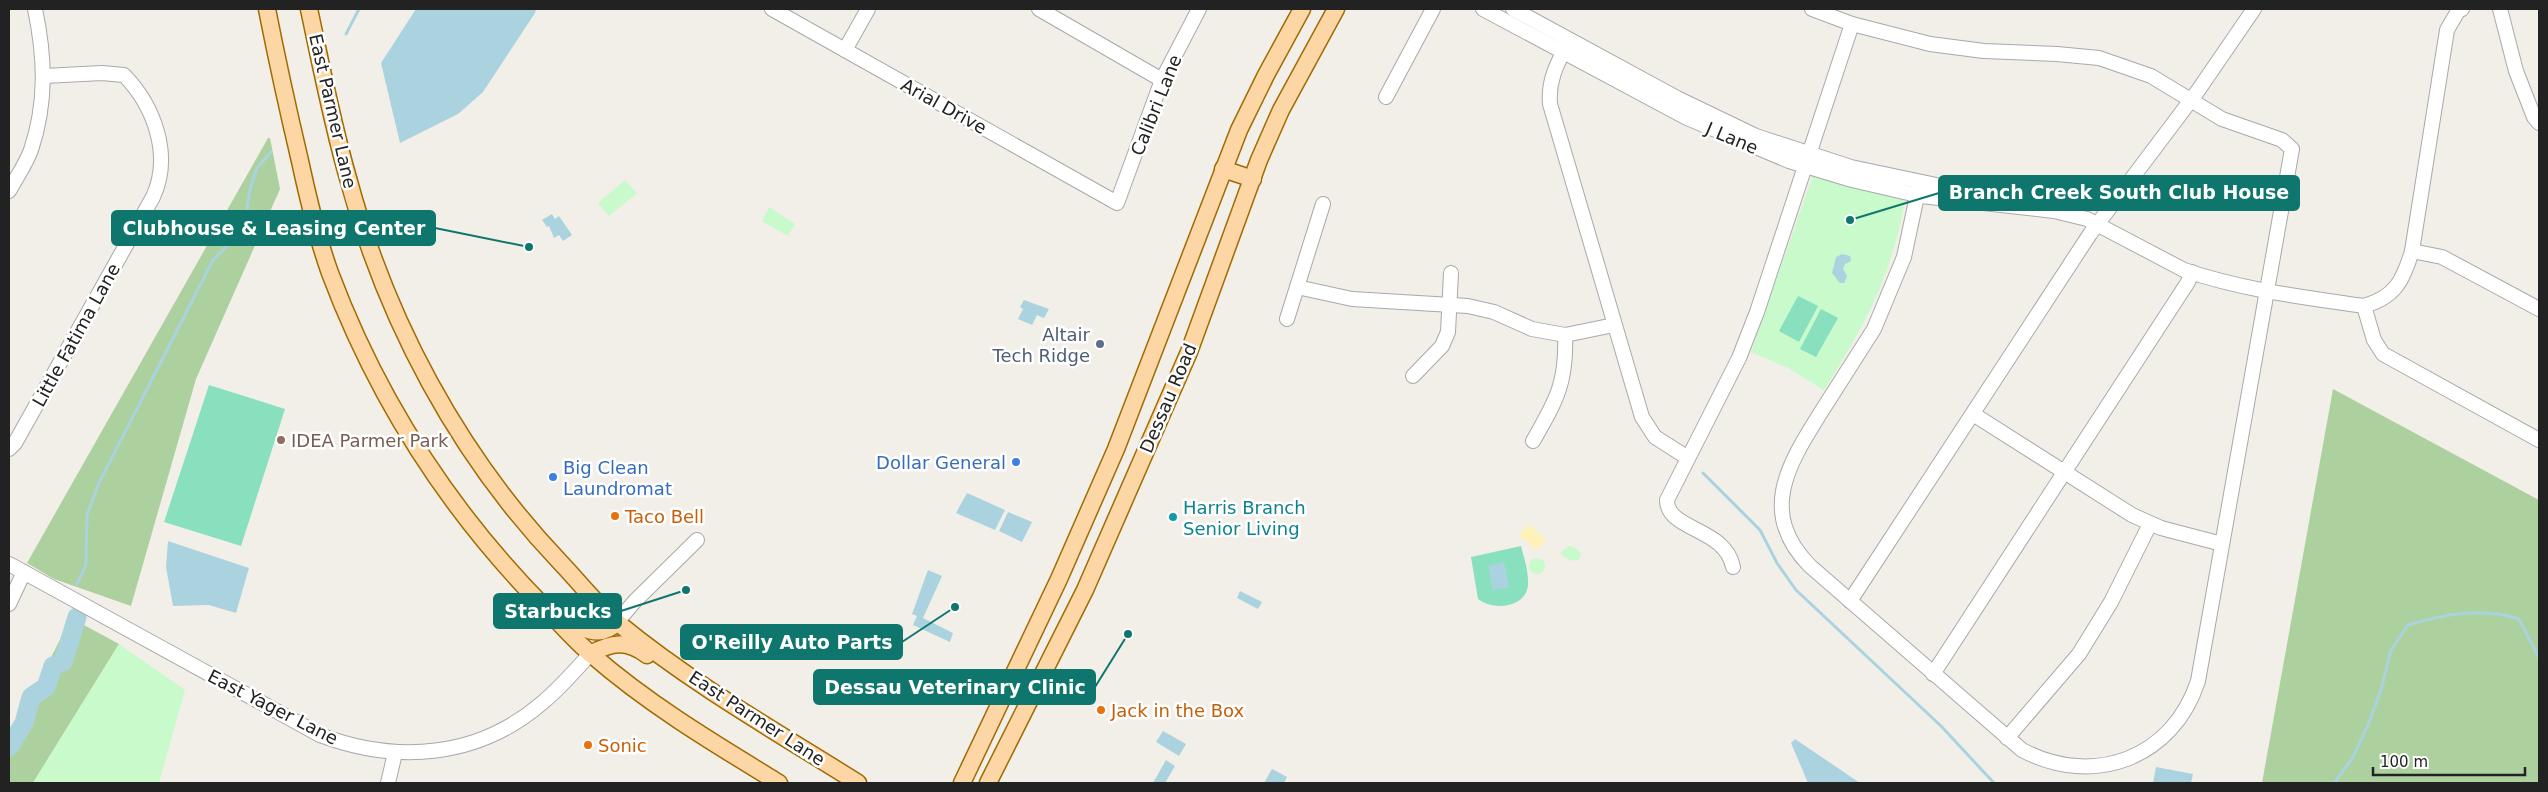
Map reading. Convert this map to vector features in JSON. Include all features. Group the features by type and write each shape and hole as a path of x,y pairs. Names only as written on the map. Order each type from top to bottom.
{"main road":[{"path":"267,9 310,206 330,271 356,336 388,398 422,456 466,520 506,568 590,654 640,693 779,783"},
{"name":"East Parmer Lane","path":"309,9 350,188 372,256 396,315 424,372 490,480 545,547 617,622 723,698 858,783"},
{"name":"Dessau Road","path":"962,783 1059,579 1148,370 1223,169 1266,75 1302,9"},
{"name":"Dessau Road","path":"988,783 1085,590 1189,352 1253,179 1281,110 1336,9"},
{"path":"1223,169 1253,179"},
{"path":"506,568 520,571 525,575 577,626 587,630 606,631 617,622"},
{"path":"1059,579 1085,590"},
{"path":"590,654 610,644 629,645 638,649 699,694 708,698 723,698"}],"street":[{"path":"9,191 30,151 41,110 44,76 41,37 34,9"},
{"name":"Arial Drive","path":"772,9 1117,203"},
{"path":"845,50 868,9"},
{"path":"1038,9 1162,80"},
{"name":"Calibri Lane","path":"1117,203 1162,80 1199,9"},
{"path":"1386,96 1434,9"},
{"name":"J Lane","path":"1483,9 1566,46"},
{"name":"J Lane","path":"1513,9 1566,46 1721,134 1808,160 1851,167 1919,188 1960,190 2004,204 2087,218 2192,272 2235,286 2268,293 2364,306"},
{"path":"1812,9 1852,24 1940,46 2099,58 2151,76 2222,119 2282,140 2292,150 2198,680 2184,714 2163,739 2134,756 2116,763 2080,767 2038,759 2022,750 1850,602 1810,566 1794,546 1783,512 1784,481 1798,450 1874,329 1904,257 1919,188"},
{"path":"1850,602 2098,224 2191,100 2254,9"},
{"path":"2462,9 2458,11 2447,30 2412,251 2405,275 2395,290 2376,302 2364,306 2374,340 2383,354 2539,440"},
{"path":"2500,9 2516,71 2534,117 2539,123"},
{"path":"1733,567 1731,557 1717,541 1669,513 1667,500 1745,343 1808,160 1852,24"},
{"path":"1566,46 1552,77 1550,104 1637,404 1648,429 1662,443 1688,458"},
{"name":"Little Fatima Lane","path":"9,449 15,443 153,198 162,169 161,151 153,120 131,82 124,75 102,73 44,76"},
{"path":"1287,319 1323,204"},
{"path":"2412,251 2442,257 2539,310"},
{"path":"1933,674 2188,282 2192,272"},
{"path":"1413,376 1445,340 1448,332 1451,273"},
{"path":"1297,287 1352,299 1449,303 1494,312 1532,329 1565,335 1614,325"},
{"path":"1533,441 1551,410 1563,380 1565,335"},
{"path":"1973,414 2113,505 2150,524 2222,544"},
{"path":"2007,738 2064,674 2090,638 2125,576 2150,524"},
{"path":"617,622 635,601 698,540"},
{"name":"East Yager Lane","path":"9,564 320,735 357,748 396,754 451,748 496,734 542,704 590,654"},
{"path":"9,604 24,572"},
{"path":"388,783 396,754"}],"green space":[{"path":"268,138 270,138 280,189 196,379 131,606 54,579 27,563"},
{"path":"1813,175 1905,199 1900,226 1885,276 1852,344 1824,390 1788,368 1751,352"},
{"path":"625,180 637,193 609,216 598,203"},
{"path":"769,207 795,224 788,236 762,221"},
{"path":"1798,296 1818,306 1799,342 1779,331"},
{"path":"1821,309 1838,318 1816,357 1800,349"},
{"path":"209,385 285,409 241,546 164,522"},
{"path":"2333,389 2539,500 2539,783 2262,783"},
{"path":"1521,546 1528,580 1526,593 1522,599 1516,603 1500,606 1485,603 1478,599 1471,557"},
{"path":"1569,546 1576,548 1581,554 1579,560 1569,560 1560,553"},
{"path":"1537,558 1543,560 1545,566 1543,572 1537,574 1531,572 1529,566 1531,560"},
{"path":"71,618 119,644 33,783 9,783 9,740"},
{"path":"119,644 185,690 159,783 33,783"}],"sand":[{"path":"1529,524 1546,540 1536,550 1519,535"}],"water":[{"path":"416,9 536,9 483,92 458,114 400,143 381,63"},
{"path":"552,214 555,219 559,216 572,235 563,241 559,235 554,238 549,226 547,227 542,220"},
{"path":"1842,254 1850,256 1851,261 1845,264 1843,269 1847,276 1844,283 1840,283 1832,273 1836,257"},
{"path":"1024,300 1049,309 1044,318 1037,315 1032,325 1018,319 1023,309 1020,307"},
{"path":"967,493 1005,510 995,530 956,513"},
{"path":"1008,512 1032,522 1022,542 999,531"},
{"path":"168,541 249,568 236,613 209,605 173,606 166,567"},
{"path":"1504,562 1509,587 1493,590 1488,566"},
{"path":"928,570 942,576 923,618 953,633 950,642 913,625 917,616 912,614"},
{"path":"1240,591 1262,602 1258,609 1237,598"},
{"path":"1163,731 1186,744 1179,756 1156,742"},
{"path":"1795,739 1860,783 1808,783 1791,743"},
{"path":"1166,760 1175,766 1165,783 1153,783"},
{"path":"2156,767 2193,774 2191,783 2153,783"},
{"path":"1272,769 1287,777 1284,783 1264,783"}],"waterway":[{"path":"346,34 359,9"},
{"path":"77,584 86,565 87,515 99,483 213,260 228,245 247,210 250,189 257,168 271,152"},
{"path":"1703,473 1760,530 1777,563 1796,590 1941,726 1994,783"},
{"path":"2334,783 2352,759 2368,725 2381,690 2391,650 2408,625 2464,613 2505,615 2519,619 2539,658"},
{"path":"9,747 24,723 31,697 46,687 53,666 63,662 77,617"}],"place":[{"name":"Branch Creek South Club House","path":"1850,220"},
{"name":"Clubhouse & Leasing Center","path":"529,247"},
{"name":"Altair Tech Ridge","path":"1100,344"},
{"name":"IDEA Parmer Park","path":"281,440"},
{"name":"Dollar General","path":"1016,462"},
{"name":"Big Clean Laundromat","path":"553,477"},
{"name":"Taco Bell","path":"615,516"},
{"name":"Harris Branch Senior Living","path":"1173,517"},
{"name":"Starbucks","path":"686,590"},
{"name":"O'Reilly Auto Parts","path":"955,607"},
{"name":"Dessau Veterinary Clinic","path":"1128,634"},
{"name":"Jack in the Box","path":"1101,710"},
{"name":"Sonic","path":"588,745"}]}
